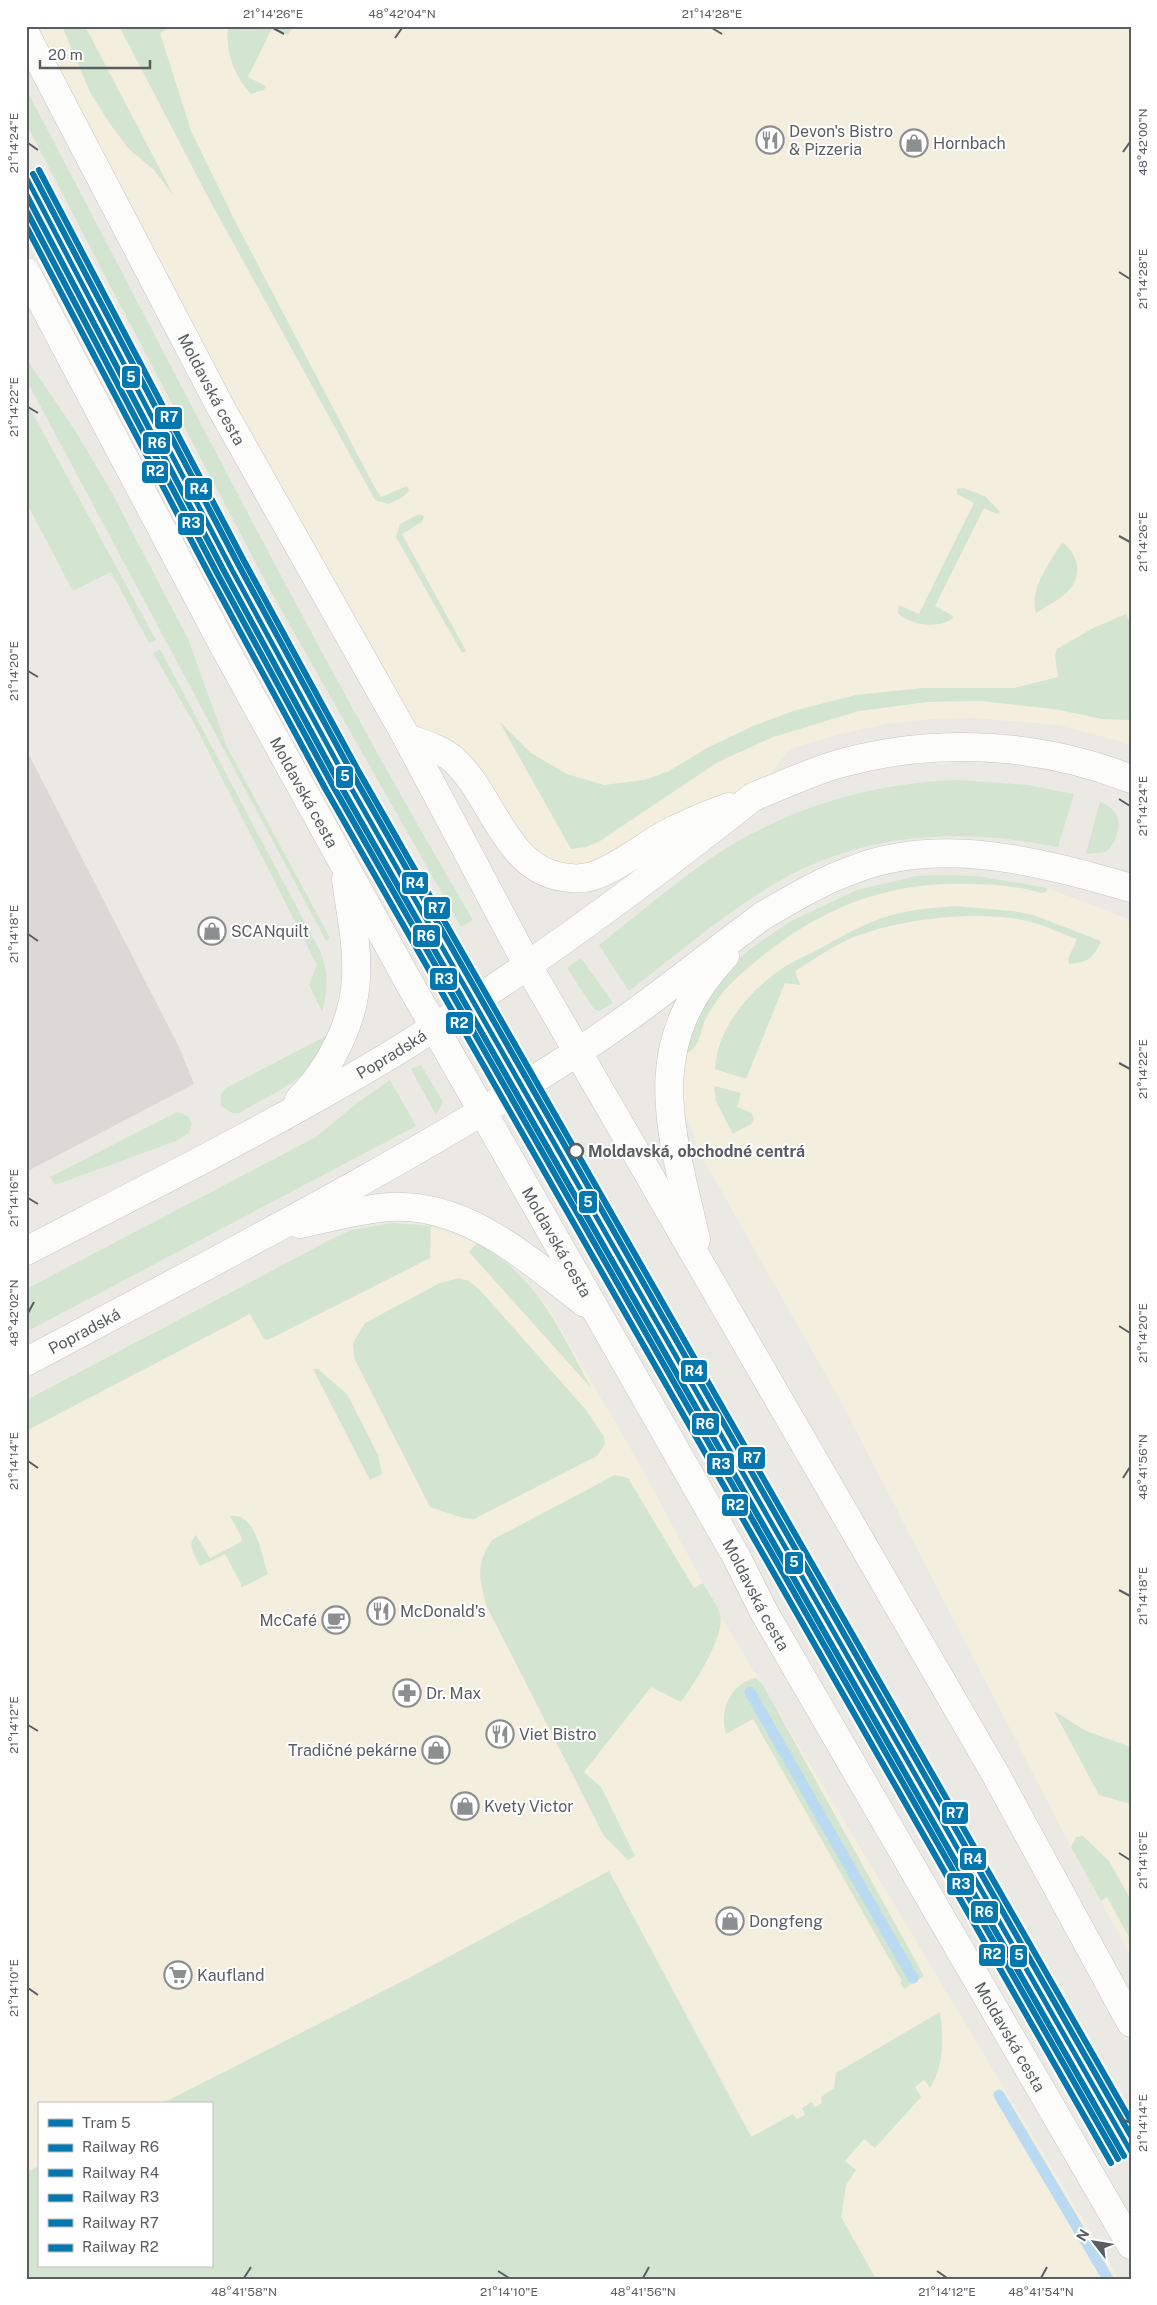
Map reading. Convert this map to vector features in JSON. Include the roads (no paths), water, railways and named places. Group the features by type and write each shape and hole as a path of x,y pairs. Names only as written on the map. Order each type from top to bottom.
{"street":[{"name":"Moldavská cesta","path":"26,35 221,408 407,738 528,966 996,1775 1131,2023"},
{"name":"Moldavská cesta","path":"26,272 222,642 482,1112 737,1558 764,1612 1131,2245"},
{"path":"407,738 437,749 454,760 472,781 519,852 537,870 554,876 572,878 592,876 694,820 796,779 840,763 868,756 936,747 982,747 1049,755 1097,766 1131,779"},
{"name":"Popradská","path":"26,1251 277,1121 389,1055 528,966 754,797"},
{"path":"764,915 808,890 857,868 913,856 966,854 1027,862 1131,888"},
{"name":"Moldavská cesta","path":"277,1121 326,1069 336,1050 349,1014 356,979 355,948 344,862"},
{"name":"Moldavská cesta","path":"703,1268 681,1174 672,1119 669,1062 681,1020 702,985 714,967 764,915"},
{"name":"Popradská","path":"26,1362 274,1229 482,1112 579,1052 764,915"},
{"name":"Popradská","path":"274,1229 390,1207 418,1208 444,1214 468,1222 490,1234 594,1310"}],"waterway":[{"path":"750,1692 913,1978"},
{"path":"999,2095 1108,2279"}],"tram line":[{"name":"5","path":"26,177 231,568 346,779 1131,2152"}],"rail line":[{"name":"R7","path":"39,170 244,561 359,772 1131,2121"},
{"name":"R4","path":"33,174 238,564 353,775 1131,2136"},
{"name":"R6","path":"26,194 224,571 339,783 1124,2156"},
{"name":"R3","path":"26,210 218,575 333,786 1118,2159"},
{"name":"R2","path":"26,226 211,578 326,790 1111,2163"}],"place":[{"name":"Devon's Bistro & Pizzeria","path":"770,140"},
{"name":"Hornbach","path":"914,143"},
{"name":"SCANquilt","path":"212,931"},
{"name":"Moldavská, obchodné centrá","path":"576,1151"},
{"name":"McDonald's","path":"381,1611"},
{"name":"McCafé","path":"336,1620"},
{"name":"Dr. Max","path":"407,1693"},
{"name":"Viet Bistro","path":"500,1734"},
{"name":"Tradičné pekárne","path":"436,1750"},
{"name":"Kvety Victor","path":"465,1806"},
{"name":"Dongfeng","path":"730,1921"},
{"name":"Kaufland","path":"178,1975"}]}
